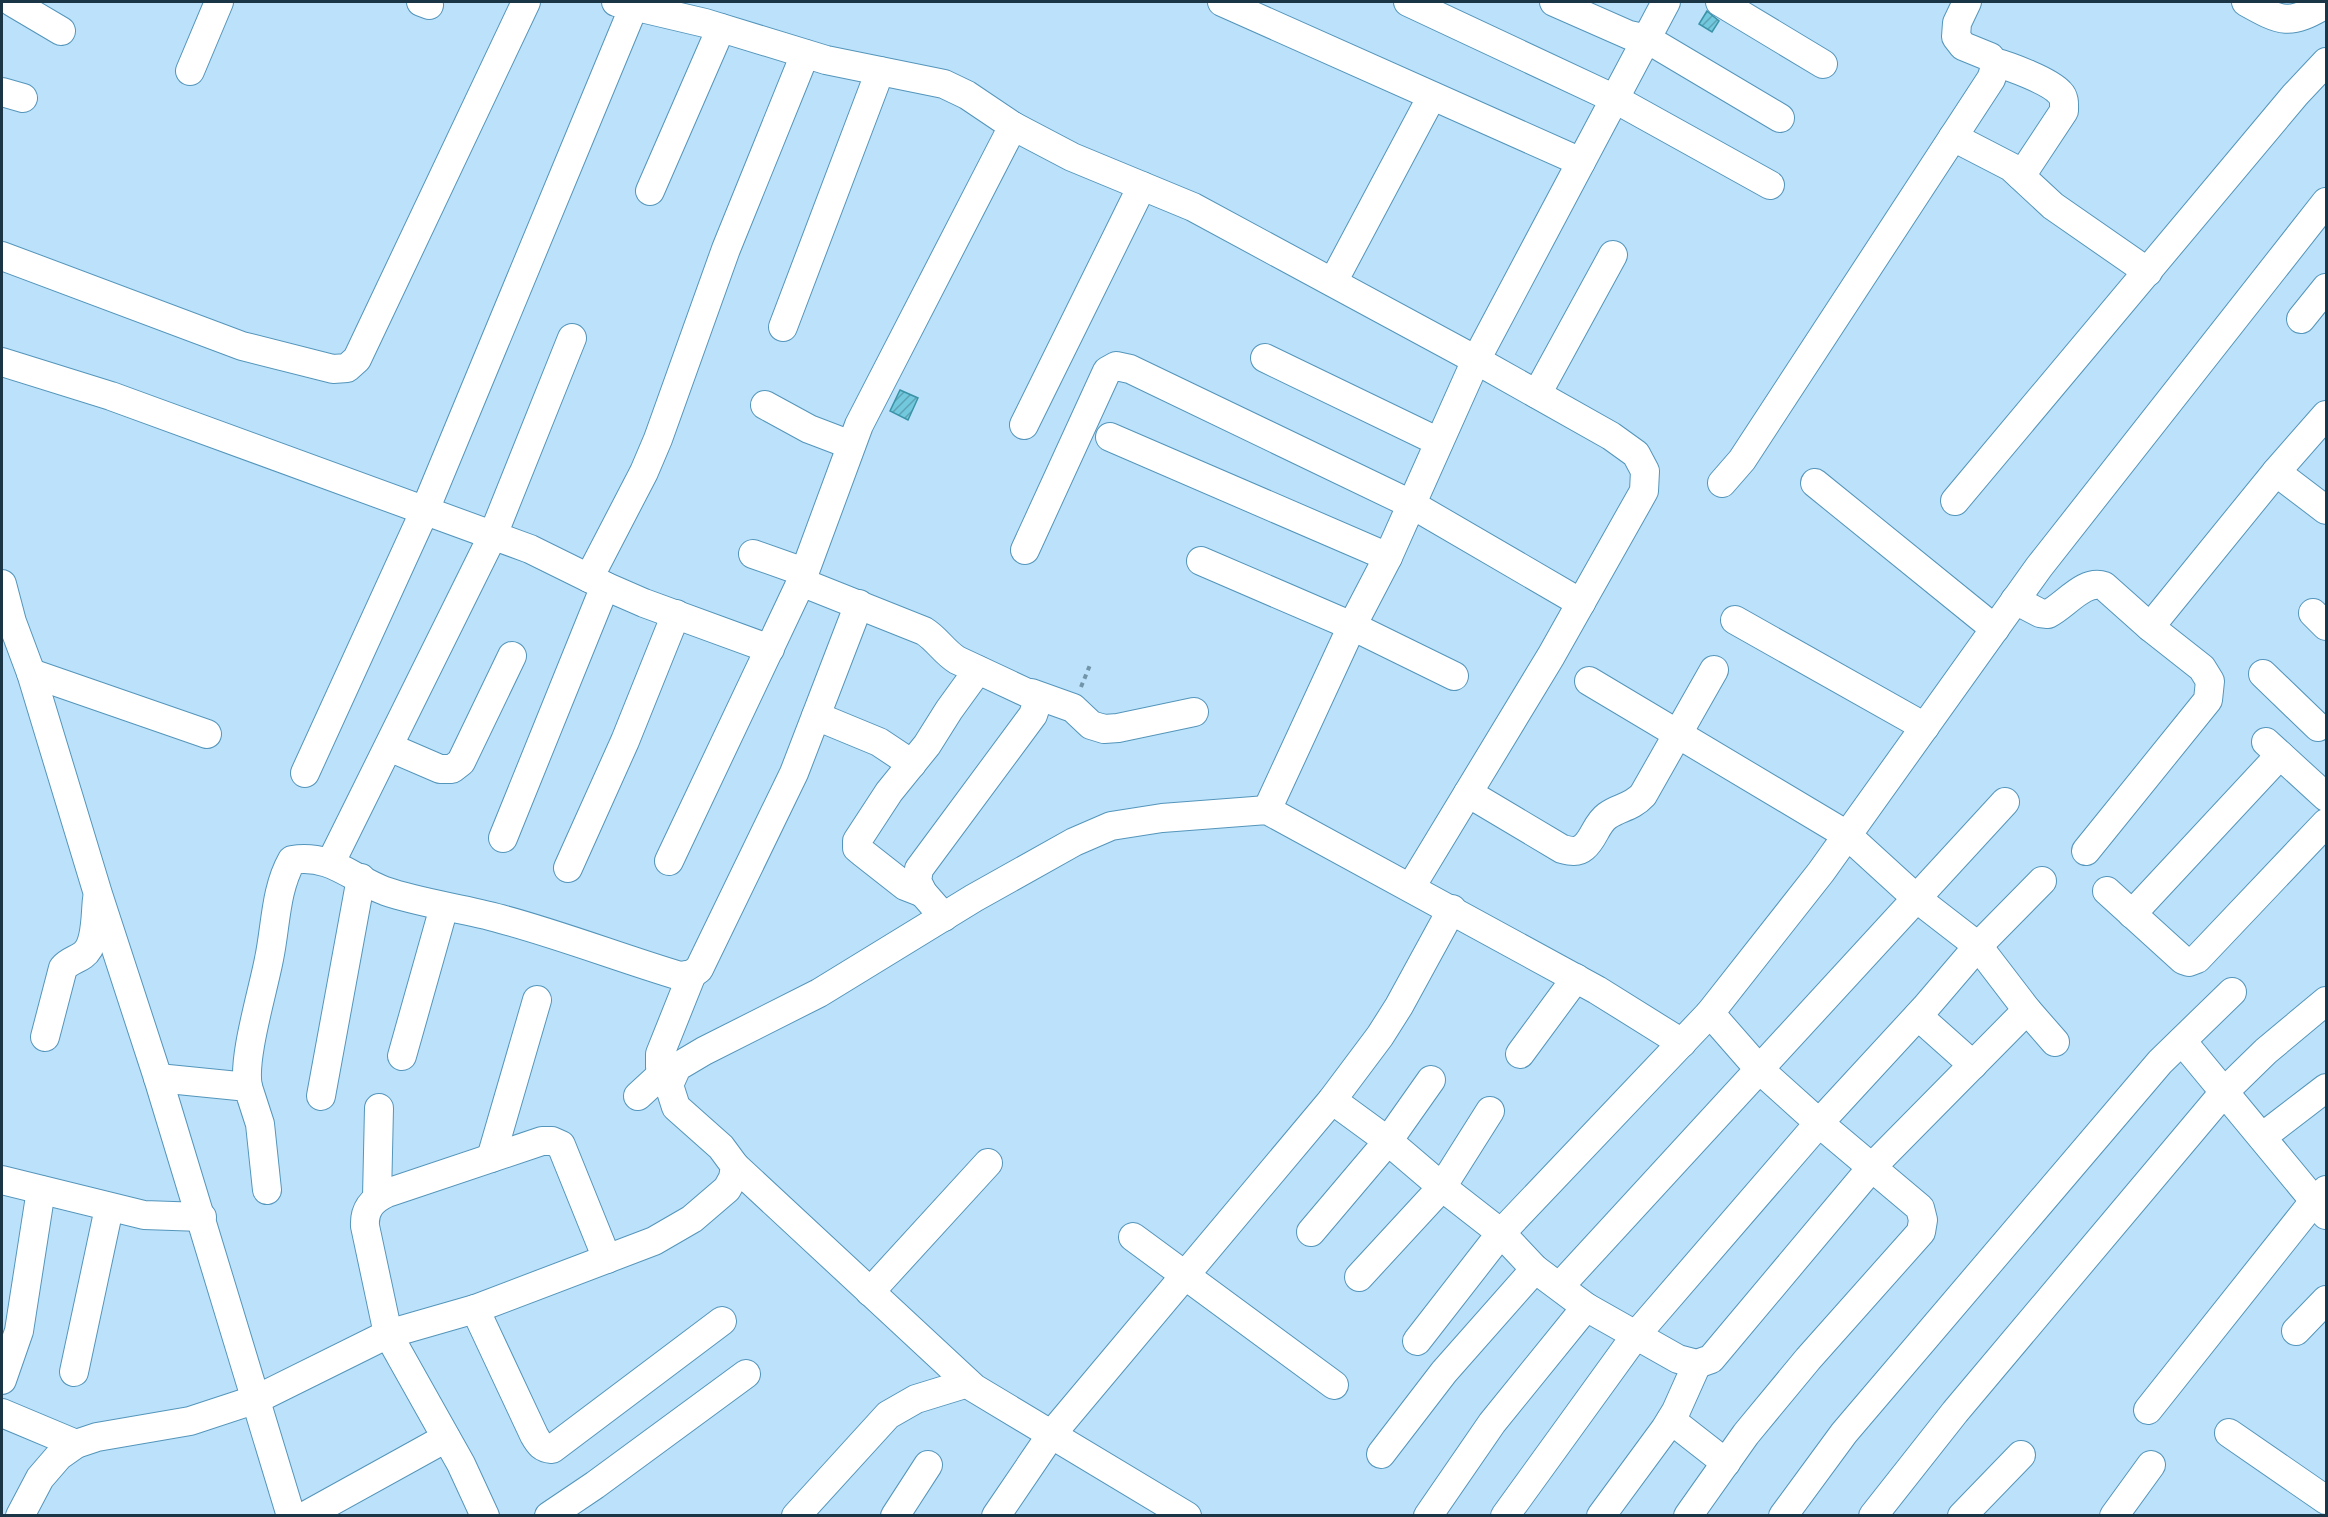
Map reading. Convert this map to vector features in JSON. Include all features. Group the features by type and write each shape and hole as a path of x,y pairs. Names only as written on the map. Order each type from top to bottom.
{"street":[{"path":"12,2 61,31"},
{"path":"190,71 219,2"},
{"path":"2,256 242,346 317,367 347,368 357,359 526,2"},
{"path":"1222,2 1581,162"},
{"path":"1267,810 1352,626 1388,557 1476,360 1666,2"},
{"path":"1720,2 1822,64"},
{"path":"1722,483 1742,460 1991,79 1995,68 1990,57 1963,46 1956,37 1957,23 1967,2"},
{"path":"2246,2 2282,20 2308,15 2326,4"},
{"path":"1561,3 1629,35 1647,39 1780,118"},
{"path":"305,773 425,510 625,4 721,28 806,54 944,84 967,95 1013,126 1072,157 1193,207 1537,394 1611,436 1636,454 1645,471 1644,491 1581,603 1411,887"},
{"path":"1423,5 1615,99 1770,185"},
{"path":"650,190 721,28"},
{"path":"503,838 597,582 658,440 726,249 806,54"},
{"path":"1994,62 2014,67 2059,92 2064,100 2064,111 2022,176"},
{"path":"1955,501 2295,95 2326,62"},
{"path":"783,327 880,71"},
{"path":"1333,282 1432,96"},
{"path":"669,861 803,577 851,445 890,362 1013,126"},
{"path":"1953,137 2011,166 2053,206 2148,272"},
{"path":"1024,425 1142,186"},
{"path":"1417,1341 1501,1233 1710,1013 1848,836 2015,600 2326,202"},
{"path":"1537,394 1613,255"},
{"path":"2301,319 2326,288"},
{"path":"331,862 493,535 572,338"},
{"path":"1265,358 1439,442"},
{"path":"2,362 111,396 493,535 530,549 597,582 770,649"},
{"path":"1025,550 1107,371 1116,366 1130,369 1411,504 1581,603"},
{"path":"765,405 809,429 851,445"},
{"path":"2150,627 2276,472 2326,415"},
{"path":"1110,437 1388,557"},
{"path":"2276,472 2326,510"},
{"path":"1815,483 1995,629"},
{"path":"753,554 859,604 924,631 934,638 948,654 1030,693 1073,708 1091,725 1104,729 1118,728 1194,712"},
{"path":"1201,561 1352,626 1454,676"},
{"path":"2015,600 2040,613 2048,614 2088,586 2096,583 2104,586 2150,627 2202,668 2210,681 2208,700 2086,850"},
{"path":"2,584 7,622 32,673 98,894 202,1217 291,1515"},
{"path":"267,1190 260,1124 248,1087 246,1068 270,956 284,874 292,860 308,857 331,862 383,890 537,929 680,976 692,974 699,969 794,773 859,604"},
{"path":"568,868 625,741 676,614"},
{"path":"1735,620 1925,727"},
{"path":"389,747 440,770 452,769 461,762 512,656"},
{"path":"923,893 905,886 863,853 856,844 889,792 912,764 978,670"},
{"path":"1468,793 1562,849 1574,852 1584,847 1608,815 1635,804 1643,795 1714,670"},
{"path":"32,673 207,734"},
{"path":"2132,914 2277,753 2322,722 2263,674"},
{"path":"1589,681 1848,836 1916,897 1978,946 2027,1010 2055,1042"},
{"path":"944,917 923,893 916,881 920,869 1033,715 1036,697 1030,693"},
{"path":"816,716 879,742 912,764"},
{"path":"2277,753 2326,797"},
{"path":"1560,1286 2005,802"},
{"path":"638,1095 666,1079 677,1067 695,1056 819,993 974,897 1074,842 1111,826 1162,818 1267,810 1576,978 1682,1043"},
{"path":"2107,891 2183,960 2189,962 2197,959 2326,823"},
{"path":"321,1096 362,878"},
{"path":"1505,1515 1636,1335 1819,1124 1918,1016 1978,946 2042,881"},
{"path":"45,1037 63,968 89,949 98,894"},
{"path":"402,1056 444,907"},
{"path":"996,1515 1051,1435 1332,1100 1380,1036 1399,1006 1452,909"},
{"path":"692,974 660,1054 660,1067 676,1107 721,1147 735,1166 968,1383 1187,1515"},
{"path":"1520,1054 1576,978"},
{"path":"1783,1515 1844,1433 2160,1062 2232,992"},
{"path":"490,1158 537,1000"},
{"path":"1873,1515 1955,1412 2225,1091 2266,1051 2326,1001"},
{"path":"1332,1100 1388,1140 1442,1187 1501,1233 1535,1269 1586,1307 1678,1359 1697,1364 1712,1359 1872,1167 2027,1010"},
{"path":"1688,1515 1808,1359 1922,1232 1923,1220 1920,1209 1819,1124 1759,1069 1710,1013"},
{"path":"1918,1016 1973,1065"},
{"path":"2148,1410 2323,1202 2262,1137 2182,1041"},
{"path":"159,1078 248,1087"},
{"path":"1311,1232 1388,1140 1431,1080"},
{"path":"2262,1137 2326,1088"},
{"path":"377,1197 379,1108"},
{"path":"1359,1277 1442,1187 1490,1111"},
{"path":"485,1515 461,1464 388,1334 365,1226 364,1218 369,1205 377,1197 542,1141 571,1140 607,1259"},
{"path":"870,1292 988,1162"},
{"path":"20,1515 40,1478 59,1456 76,1444 97,1437 190,1421 256,1399 388,1334 475,1309 654,1241 692,1219 727,1190 733,1178 735,1166"},
{"path":"2,1180 144,1215 202,1217"},
{"path":"2,1380 19,1331 41,1190"},
{"path":"74,1372 109,1208"},
{"path":"1134,1237 1334,1386"},
{"path":"1381,1454 1444,1372 1535,1269"},
{"path":"2296,1331 2326,1300"},
{"path":"1428,1515 1492,1423 1586,1307"},
{"path":"475,1309 534,1435 545,1449 552,1449 722,1321"},
{"path":"1601,1515 1671,1420 1697,1364"},
{"path":"551,1515 746,1374"},
{"path":"796,1515 888,1415 916,1399 968,1383"},
{"path":"2,1413 76,1444"},
{"path":"1671,1420 1726,1463"},
{"path":"2229,1433 2326,1500"},
{"path":"305,1515 446,1438"},
{"path":"1962,1515 2021,1455"},
{"path":"895,1515 928,1465"},
{"path":"2114,1515 2151,1465"}],"building":[{"path":"1707,11 1719,21 1712,32 1699,24"},
{"path":"900,390 918,398 908,420 890,411"}]}
